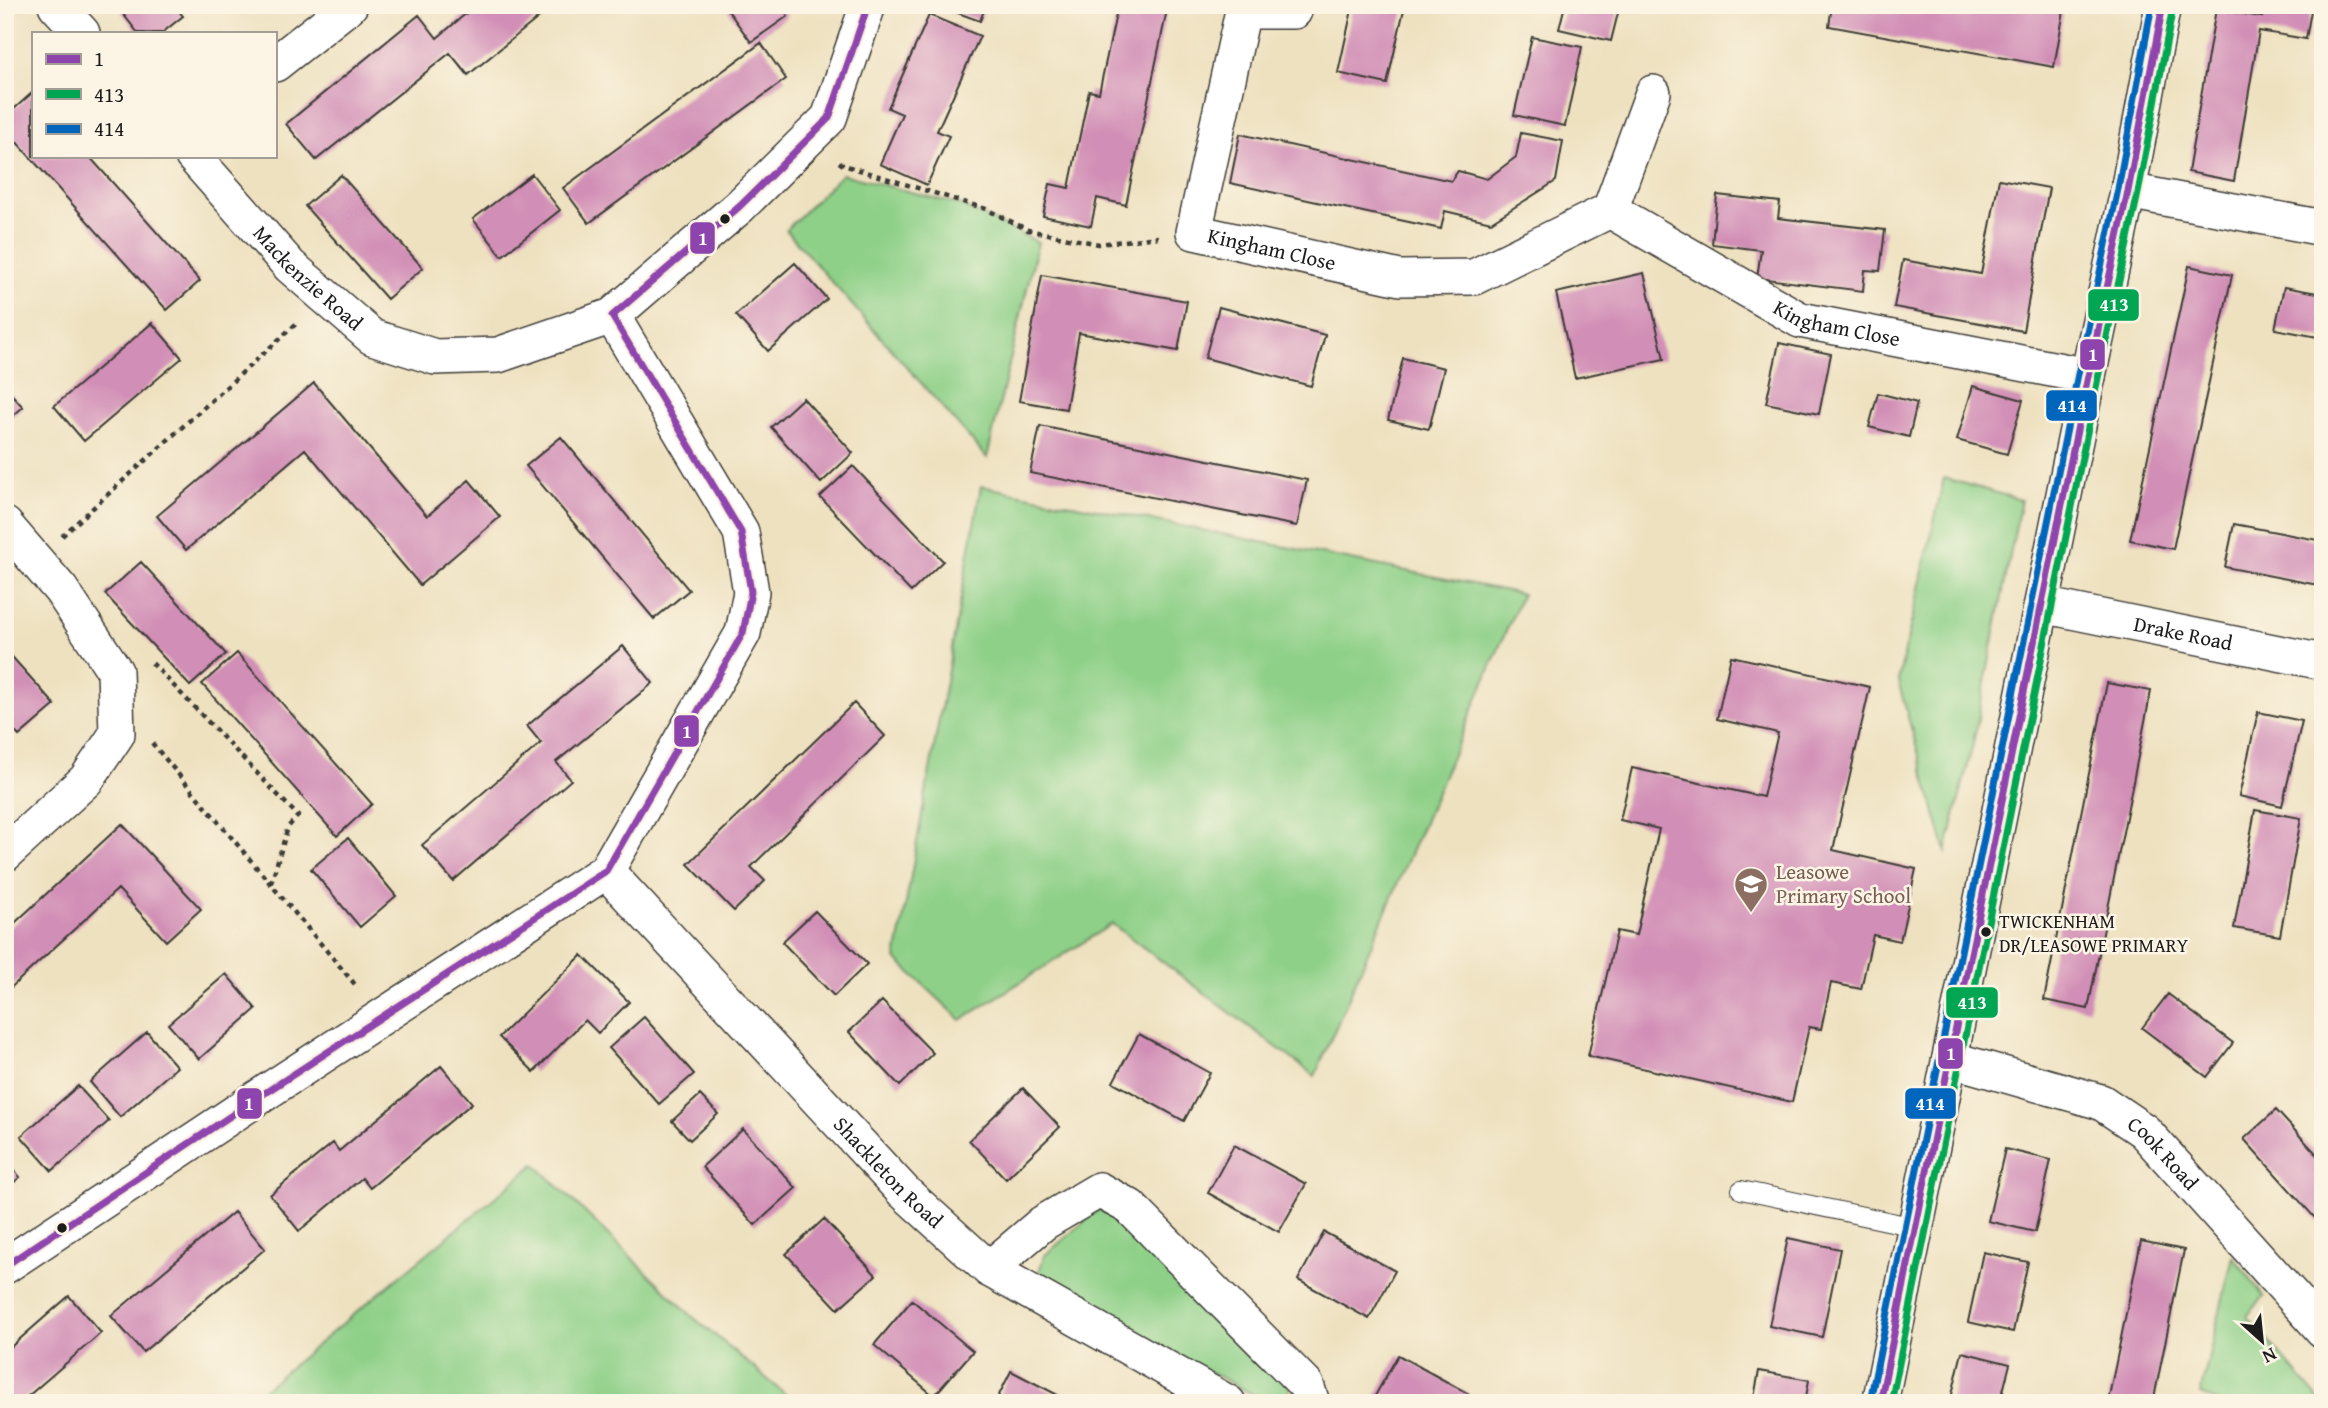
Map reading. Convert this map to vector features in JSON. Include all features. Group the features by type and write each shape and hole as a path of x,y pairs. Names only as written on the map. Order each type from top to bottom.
{"street":[{"path":"57,5 81,32"},
{"path":"276,63 350,5"},
{"path":"5,1266 606,871 743,633 751,592 741,532 612,316 740,206 829,118 868,5"},
{"path":"1880,1403 2163,5"},
{"name":"Kingham Close","path":"1294,11 1243,11 1194,232 1400,278 1474,277 1610,210 1800,320 2088,376"},
{"path":"1610,210 1653,93"},
{"name":"Mackenzie Road","path":"195,158 290,266 372,337 435,357 499,355 612,316"},
{"path":"2127,191 2323,228"},
{"path":"5,525 61,590 115,671 117,714 117,734 86,780 5,854"},
{"name":"Drake Road","path":"2042,605 2323,662"},
{"name":"Shackleton Road","path":"606,871 904,1192 989,1269 1228,1403"},
{"name":"Cook Road","path":"1950,1059 2101,1102 2144,1131 2323,1331"},
{"path":"989,1269 1043,1223 1099,1190 1130,1206 1306,1385 1312,1403"}],"lane":[{"path":"1741,1190 1915,1227"}],"path":[{"path":"810,136 843,165 986,209 1028,230 1099,244 1194,232"},
{"path":"35,560 326,297"},
{"path":"100,649 139,649 298,816 289,827 271,884"},
{"path":"117,714 151,742 382,1017"}],"green space":[{"path":"842,174 960,205 1038,242 987,458 786,230"},
{"path":"1944,478 2021,500 1973,744 1946,852 1898,681"},
{"path":"981,486 1522,594 1315,1076 1112,924 961,1020 896,959"},
{"path":"535,1164 693,1317 796,1403 247,1403"},
{"path":"1099,1209 1120,1220 1291,1388 1281,1403 1258,1397 1055,1291 1038,1275 1044,1256"},
{"path":"2233,1256 2264,1297 2247,1316 2322,1403 2221,1403 2200,1394"}],"building":[{"path":"116,5 174,5 183,16 163,32 137,32"},
{"path":"476,5 554,5 468,75 450,53 316,160 286,124 419,15 437,38"},
{"path":"724,5 781,5 788,16 751,42"},
{"path":"936,5 986,5 980,21"},
{"path":"1118,5 1168,5 1126,205 1097,198 1091,226 1043,216 1050,184 1069,188 1089,91 1099,93"},
{"path":"1353,5 1405,5 1387,84 1338,73"},
{"path":"1565,5 1620,5 1611,41 1559,29"},
{"path":"1832,5 2065,5 2054,67 1829,26"},
{"path":"2263,5 2312,5 2306,39 2259,31 2234,181 2188,172 2216,9 2262,17"},
{"path":"929,15 980,36 937,131 949,136 927,185 880,164 902,114 888,108"},
{"path":"1532,37 1582,47 1565,126 1514,115"},
{"path":"761,43 786,79 589,223 563,188"},
{"path":"32,93 32,158 91,158 200,281 167,310 5,129 5,117"},
{"path":"1521,133 1563,141 1556,181 1491,222 1445,211 1441,229 1230,183 1240,134 1451,181 1458,171 1487,179 1516,157"},
{"path":"532,174 560,210 502,256 473,219"},
{"path":"341,175 423,268 387,299 305,206"},
{"path":"1999,179 2049,188 2023,331 1894,307 1903,260 1981,274"},
{"path":"1717,195 1780,202 1778,218 1885,230 1880,271 1865,270 1863,291 1757,278 1761,250 1712,244"},
{"path":"795,263 827,299 768,351 736,315"},
{"path":"2189,266 2232,275 2173,549 2130,540"},
{"path":"1644,273 1664,359 1575,378 1556,293"},
{"path":"1042,275 1187,301 1178,351 1079,333 1066,409 1019,401"},
{"path":"2284,287 2323,294 2323,338 2275,329"},
{"path":"1219,307 1325,335 1311,386 1205,358"},
{"path":"152,323 182,358 84,441 54,406"},
{"path":"1779,343 1831,354 1819,414 1766,403"},
{"path":"1403,358 1444,368 1429,429 1388,420"},
{"path":"314,383 427,516 469,480 500,517 420,585 305,449 186,550 157,516"},
{"path":"1973,386 2023,400 2007,454 1957,440"},
{"path":"5,387 23,407 5,423"},
{"path":"1878,393 1917,403 1909,437 1869,427"},
{"path":"803,398 853,453 821,483 771,427"},
{"path":"1040,426 1307,480 1297,526 1030,473"},
{"path":"561,437 689,590 654,619 526,466"},
{"path":"853,466 943,561 911,592 820,497"},
{"path":"2234,524 2323,541 2323,586 2225,567"},
{"path":"141,562 226,654 190,686 105,594"},
{"path":"623,646 653,683 556,762 571,780 453,881 422,845 541,743 527,726"},
{"path":"5,649 55,705 19,736 5,721"},
{"path":"237,653 372,804 337,836 202,684"},
{"path":"1731,656 1870,687 1833,850 1916,869 1900,941 1873,935 1861,989 1831,983 1821,1029 1809,1027 1792,1102 1588,1056 1617,931 1636,935 1659,829 1620,820 1632,768 1763,797 1778,733 1717,719"},
{"path":"2107,683 2151,691 2088,1009 2044,1000"},
{"path":"854,703 885,736 751,867 765,881 734,911 688,864"},
{"path":"2258,712 2302,721 2282,806 2239,796"},
{"path":"2255,810 2301,818 2280,936 2234,928"},
{"path":"122,824 201,909 166,941 118,889 5,993 5,932"},
{"path":"348,838 396,896 360,927 311,869"},
{"path":"815,911 867,964 834,996 782,942"},
{"path":"582,955 629,1002 598,1033 585,1020 534,1072 499,1037"},
{"path":"226,974 256,1009 199,1059 168,1024"},
{"path":"2168,994 2233,1043 2207,1077 2142,1028"},
{"path":"882,1001 933,1053 900,1086 849,1032"},
{"path":"644,1017 694,1074 659,1104 609,1048"},
{"path":"147,1032 177,1067 120,1117 90,1082"},
{"path":"1139,1034 1210,1073 1184,1121 1113,1082"},
{"path":"441,1066 472,1103 370,1188 362,1178 299,1231 270,1195 333,1143 339,1151"},
{"path":"78,1086 109,1121 52,1171 21,1136"},
{"path":"1023,1088 1060,1127 1006,1179 969,1140"},
{"path":"700,1095 718,1114 690,1140 672,1121"},
{"path":"2276,1110 2323,1161 2323,1227 2244,1139"},
{"path":"743,1129 796,1188 755,1225 702,1167"},
{"path":"1234,1145 1306,1184 1279,1232 1208,1193"},
{"path":"2005,1149 2051,1160 2035,1232 1988,1221"},
{"path":"5,1161 20,1177 5,1190"},
{"path":"234,1212 265,1249 143,1352 111,1316"},
{"path":"824,1219 876,1275 838,1309 786,1254"},
{"path":"1324,1232 1395,1271 1369,1319 1298,1280"},
{"path":"1788,1238 1840,1249 1822,1337 1769,1326"},
{"path":"2141,1241 2184,1250 2153,1403 2115,1403 2108,1401"},
{"path":"1983,1252 2028,1262 2013,1332 1968,1322"},
{"path":"69,1296 101,1333 20,1403 5,1403 5,1352"},
{"path":"912,1300 973,1351 934,1396 874,1345"},
{"path":"1962,1352 2010,1364 2000,1403 1950,1403"},
{"path":"1398,1355 1469,1394 1465,1403 1371,1403"},
{"path":"1011,1371 1048,1390 1073,1403 995,1403"},
{"path":"1759,1371 1809,1380 1805,1403 1753,1403"}],"transit line":[{"name":"1","path":"5,1266 606,871 743,633 751,592 741,532 612,316 740,206 829,118 868,5"},
{"name":"414","path":"1870,1401 2078,374 2118,189 2152,5"},
{"name":"1","path":"1880,1403 2088,376 2128,191 2163,5"},
{"name":"413","path":"1891,1403 2098,378 2138,193 2173,7"}],"place":[{"name":"Leasowe Primary School","path":"1751,914"},
{"name":"TWICKENHAM DR/LEASOWE PRIMARY","path":"1986,932"}]}
